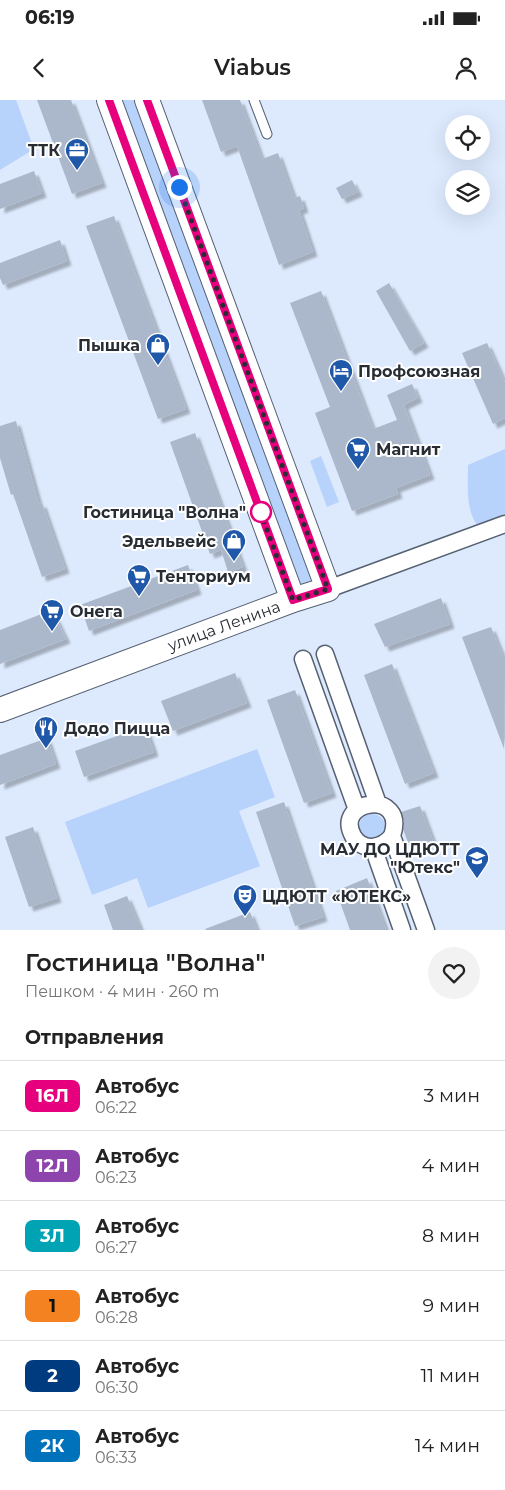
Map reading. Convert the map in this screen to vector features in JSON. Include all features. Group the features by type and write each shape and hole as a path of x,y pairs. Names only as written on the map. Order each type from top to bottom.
{"street":[{"path":"109,100 293,600"},
{"path":"147,100 328,589"},
{"name":"улица Ленина","path":"0,710 293,600 505,524"},
{"path":"325,654 378,804"},
{"path":"303,659 357,810"},
{"path":"392,836 384,844 367,847 357,841 351,831 351,820 357,810 366,804 378,804 389,810 394,823 392,836 426,930"},
{"path":"373,847 402,930"}],"lane":[{"path":"254,100 267,134"}],"shaded area":[{"path":"0,100 16,100 34,149 0,170"},
{"path":"109,100 147,100 328,589 293,600"},
{"path":"505,449 505,516 478,526 469,505 468,465"},
{"path":"321,456 339,502 327,507 310,461"},
{"path":"257,749 275,797 239,811 260,866 148,908 137,878 92,895 65,822"},
{"path":"372,814 381,818 385,827 381,836 372,840 363,836 359,827 363,818"}],"building":[{"path":"37,100 71,100 102,183 72,194"},
{"path":"202,100 240,100 262,159 278,153 294,198 300,196 304,208 299,210 313,252 279,265 237,146 221,152"},
{"path":"34,171 42,193 0,209 0,184"},
{"path":"352,180 358,192 342,199 336,188"},
{"path":"114,216 186,409 158,419 86,226"},
{"path":"60,240 67,261 3,285 0,278 0,263"},
{"path":"389,283 424,343 410,351 376,291"},
{"path":"321,291 373,429 397,420 387,395 412,384 418,398 404,405 430,475 396,488 398,494 352,511 315,413 330,407 290,303"},
{"path":"487,343 505,383 505,418 493,424 462,353"},
{"path":"16,421 39,504 42,503 65,569 42,577 13,494 11,495 0,458 0,426"},
{"path":"195,433 243,567 228,572 221,550 210,554 170,442"},
{"path":"188,565 197,590 89,631 80,605"},
{"path":"441,598 450,624 385,647 374,624"},
{"path":"52,610 66,639 0,664 0,630"},
{"path":"491,627 505,662 504,749 462,637"},
{"path":"392,664 434,773 405,784 364,675"},
{"path":"235,673 247,703 173,731 161,701"},
{"path":"295,690 332,793 304,803 267,700"},
{"path":"145,726 154,752 84,777 75,751"},
{"path":"47,738 56,764 0,785 0,755"},
{"path":"284,802 323,917 295,926 256,812"},
{"path":"420,806 433,841 410,848 403,829 404,822 401,812"},
{"path":"33,827 57,898 29,907 5,837"},
{"path":"367,878 386,930 350,930 336,891"},
{"path":"127,896 141,930 113,930 104,905"},
{"name":"ЦДЮТТ «ЮТЕКС»","path":"250,912 257,930 205,929"}],"bus line":[{"name":"16Л","path":"109,100 293,600 328,589 147,100"}],"place":[{"name":"ТТК","path":"77,171"},
{"name":"Пышка","path":"158,366"},
{"name":"Профсоюзная","path":"341,392"},
{"name":"Магнит","path":"358,470"},
{"name":"Гостиница \"Волна\"","path":"261,512"},
{"name":"Эдельвейс","path":"234,562"},
{"name":"Тенториум","path":"139,597"},
{"name":"Онега","path":"52,632"},
{"name":"Додо Пицца","path":"46,749"},
{"name":"МАУ ДО ЦДЮТТ \"Ютекс\"","path":"477,879"},
{"name":"ЦДЮТТ «ЮТЕКС»","path":"245,917"}],"route":[{"path":"179,187 328,589 293,600 261,512"}]}
